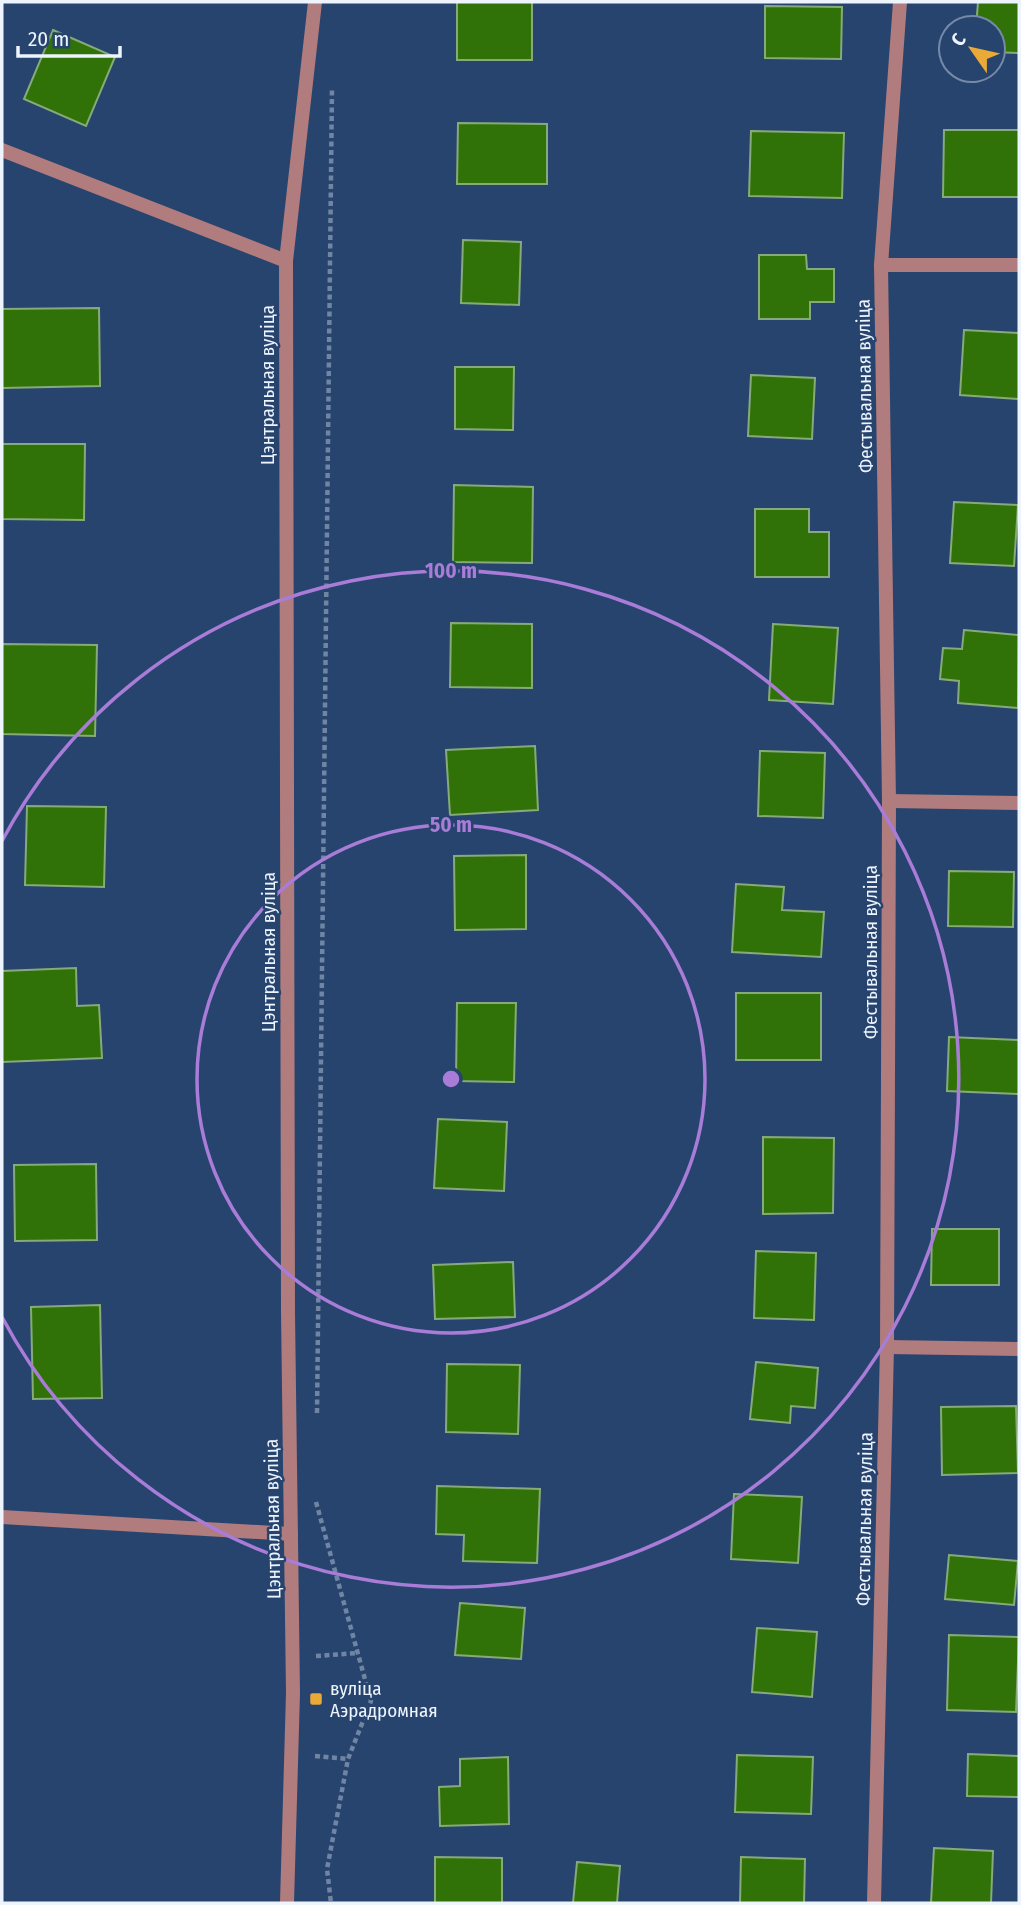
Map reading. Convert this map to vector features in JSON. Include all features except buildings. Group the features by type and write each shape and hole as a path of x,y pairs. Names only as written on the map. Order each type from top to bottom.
{"street":[{"name":"Цэнтральная вуліца","path":"286,1903 293,1693 286,261 315,2"},
{"name":"Фестывальная вуліца","path":"874,1903 887,1348 890,801 881,265 900,2"},
{"path":"2,150 286,261"},
{"path":"881,265 1019,265"},
{"path":"890,801 1019,803"},
{"path":"887,1348 1019,1349"},
{"path":"2,1517 291,1534"}],"path":[{"path":"317,1414 332,86"},
{"path":"316,1498 371,1701 348,1759 327,1869 331,1903"},
{"path":"316,1666 316,1655 358,1653"},
{"path":"315,1746 315,1757 348,1759"}],"place":[{"name":"вуліца Аэрадромная","path":"316,1699"}]}
